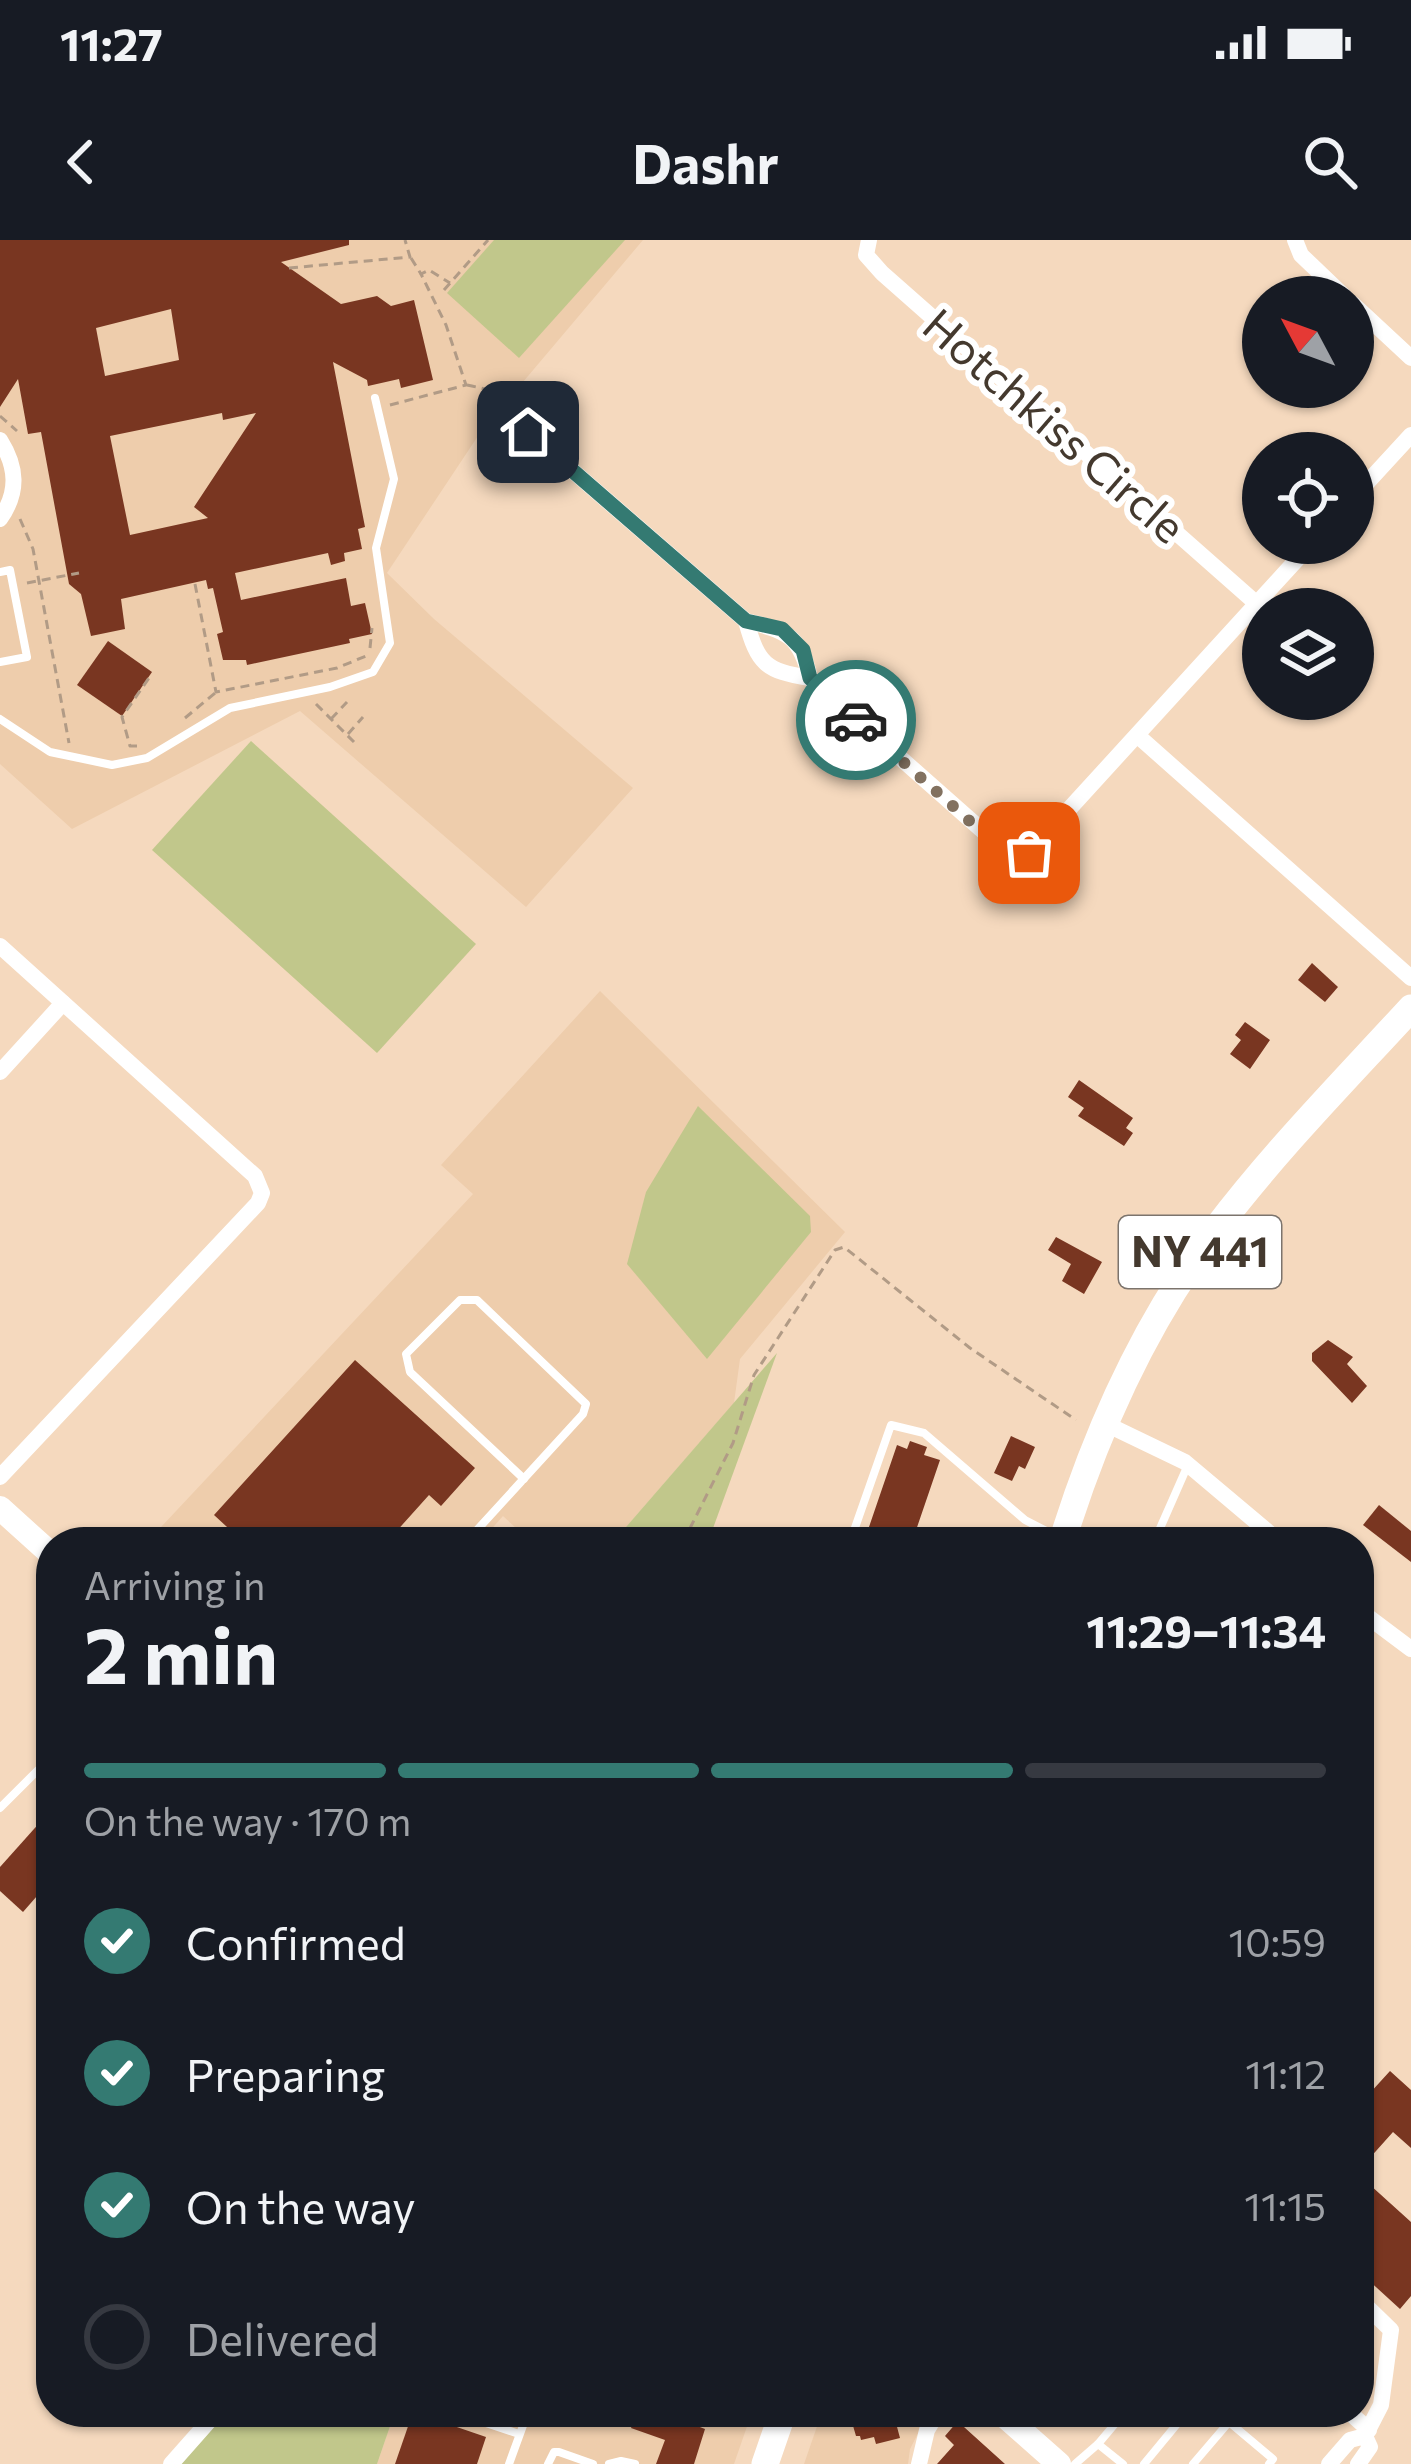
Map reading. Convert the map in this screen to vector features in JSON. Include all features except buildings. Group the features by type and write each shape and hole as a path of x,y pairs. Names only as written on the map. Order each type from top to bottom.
{"main road":[{"name":"NY 441","path":"1067,1527 1106,1424 1153,1324 1214,1231 1411,1008"},
{"path":"0,1508 36,1540"},
{"path":"765,2464 778,2427"},
{"path":"1023,2427 1059,2464"}],"street":[{"name":"Hotchkiss Circle","path":"869,240 866,255 882,273 1242,592"},
{"path":"1295,240 1301,255 1323,276"},
{"path":"1374,324 1411,358"},
{"path":"528,432 746,621 782,629 803,650 810,678"},
{"path":"1374,475 1411,435"},
{"path":"0,440 11,458 15,480 10,518"},
{"path":"1271,588 1293,564"},
{"path":"746,621 755,654 777,673 810,678 1010,855 1029,853 1242,620"},
{"path":"1138,736 1411,978"},
{"path":"0,946 255,1176 262,1193 258,1203 0,1477"},
{"path":"0,1072 63,1004"},
{"path":"1106,1424 1188,1465 1262,1527"},
{"path":"1374,1621 1411,1649"},
{"path":"1374,2314 1391,2330 1381,2405 1374,2419"},
{"path":"171,2464 204,2427"},
{"path":"919,2464 930,2427"},
{"path":"1358,2464 1370,2447 1362,2427"},
{"path":"1328,2464 1370,2427"}],"lane":[{"path":"0,718 50,752 112,765 147,758 230,708 357,680 373,672 390,643 376,548 394,479 376,403"},
{"path":"0,572 10,570 27,657 0,662"},
{"path":"480,1527 524,1479 583,1414 586,1404 469,1297 460,1300 406,1354 405,1364 524,1479"},
{"path":"855,1527 891,1425 924,1433 1037,1527"},
{"path":"1161,1527 1188,1465"},
{"path":"0,1808 36,1771"},
{"path":"498,2427 519,2434"},
{"path":"509,2464 522,2427"},
{"path":"1075,2464 1112,2427"},
{"path":"1144,2464 1175,2427"},
{"path":"1193,2464 1225,2427"},
{"path":"1235,2427 1273,2459 1269,2464"},
{"path":"1098,2444 1123,2464"},
{"path":"548,2464 559,2452 593,2464"},
{"path":"609,2464 635,2464"}],"path":[{"path":"405,240 446,325 466,385"},
{"path":"444,290 488,240"},
{"path":"290,268 410,257"},
{"path":"421,274 429,270 450,283"},
{"path":"376,403 466,385 490,390 514,404 528,432"},
{"path":"10,518 33,548 71,756"},
{"path":"22,584 79,574"},
{"path":"195,584 216,692"},
{"path":"181,722 216,692 364,659 372,629 386,614"},
{"path":"148,746 130,746 122,717 151,675"},
{"path":"310,691 330,720 354,742"},
{"path":"330,720 346,702"},
{"path":"346,735 363,717"},
{"path":"691,1527 733,1443 754,1375 835,1250 844,1247 970,1348 1076,1420"}],"shaded area":[{"path":"0,240 643,240 480,433 387,573 434,619 633,788 526,907 300,711 72,829 0,764"},
{"path":"600,991 845,1232 740,1359 734,1403 626,1527 515,1527 503,1516 493,1527 161,1527 473,1194 441,1165"},
{"path":"390,2427 747,2427 734,2464 377,2464"},
{"path":"817,2427 921,2427 908,2464 804,2464"}],"green space":[{"path":"494,240 625,240 519,358 447,293"},
{"path":"251,741 476,944 377,1053 152,850"},
{"path":"698,1106 810,1216 811,1232 707,1359 627,1264 646,1192"},
{"path":"777,1353 713,1527 626,1527"},
{"path":"214,2427 390,2427 377,2464 181,2464"}],"way so far":[{"path":"856,720 1000,848 1010,855 1029,853"}],"route":[{"path":"528,432 746,621 782,629 803,650 810,678 856,720"}]}
